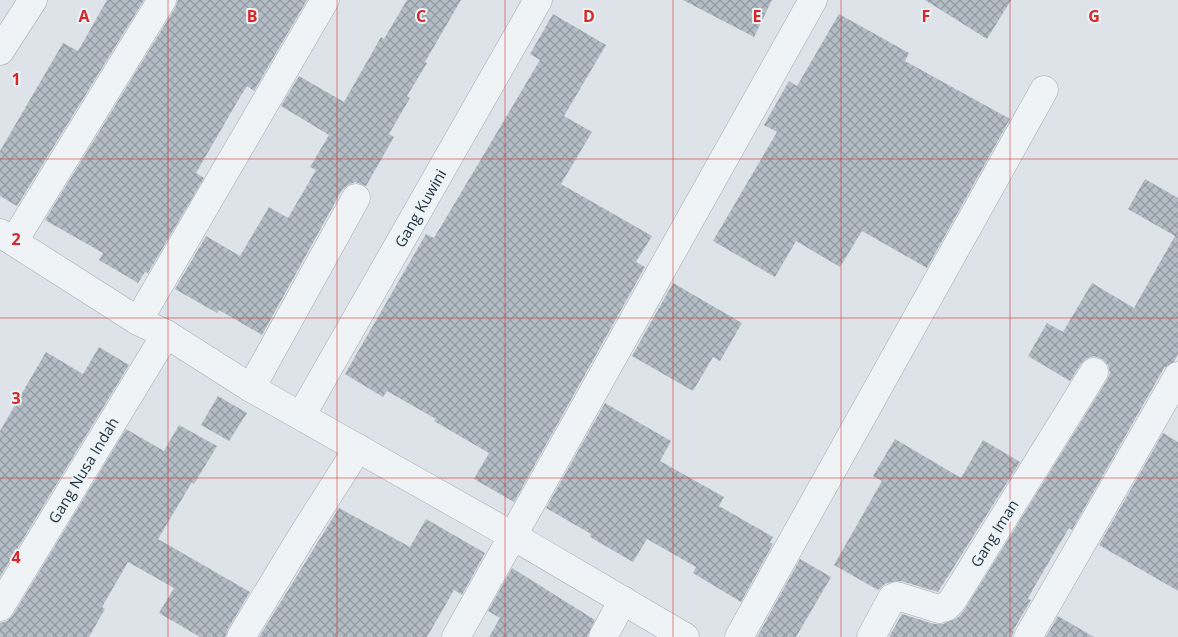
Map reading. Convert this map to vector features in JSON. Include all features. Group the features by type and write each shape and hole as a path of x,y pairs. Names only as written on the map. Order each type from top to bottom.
{"street":[{"path":"0,52 34,0"},
{"path":"162,0 7,237 138,321 166,334 251,388 513,536 685,637"},
{"path":"138,321 325,0"},
{"name":"Gang Kuwini","path":"301,416 538,0"},
{"path":"456,637 813,0"},
{"path":"739,637 1044,90"},
{"path":"251,388 356,198"},
{"name":"Gang Nusa Indah","path":"0,607 166,334"},
{"name":"Gang Iman","path":"871,637 892,598 897,596 939,609 946,607 952,601 1094,372"},
{"path":"1028,637 1178,376"},
{"path":"241,637 358,448"},
{"path":"602,637 623,600"}],"building":[{"path":"107,0 144,0 17,206 0,196 0,151 63,43 78,51"},
{"path":"178,0 307,0 254,91 247,86 240,97 196,173 204,178 148,273 145,272 138,283 99,260 103,253 45,220 175,8"},
{"path":"407,0 461,0 407,96 410,98 389,134 394,137 366,186 355,182 342,190 262,335 219,310 217,313 175,289 206,236 240,256 269,207 288,218 316,170 310,167 329,135 281,106 299,76 344,102 381,37 384,39"},
{"path":"683,0 772,0 754,37"},
{"path":"925,0 1011,0 987,39"},
{"path":"553,14 606,45 564,116 592,132 561,184 652,236 636,262 645,267 514,502 474,479 489,453 434,421 436,419 387,391 383,397 345,374 426,234 434,238 540,60 530,54"},
{"path":"839,14 909,53 905,61 1010,119 927,268 862,231 840,267 796,241 775,277 713,241 777,132 764,125 789,81 797,86"},
{"path":"1145,179 1178,198 1178,354 1174,362 1164,368 1072,530 1069,528 1033,589 1028,599 1031,600 1014,629 1012,637 889,637 902,614 934,624 943,624 957,618 963,612 1107,380 1110,373 1108,365 1102,359 1094,356 1086,359 1081,364 1070,381 1028,356 1047,323 1063,332 1092,283 1134,308 1175,236 1128,209"},
{"path":"673,283 742,323 720,361 713,357 693,391 632,356"},
{"path":"99,347 129,365 0,577 0,431 46,352 83,374"},
{"path":"218,396 247,413 229,441 201,425"},
{"path":"605,403 671,441 660,461 724,497 719,506 773,537 770,542 773,544 741,602 693,573 696,567 647,539 633,562 590,537 591,534 546,508"},
{"path":"179,425 217,446 194,484 192,482 158,539 250,592 225,637 200,637 159,613 174,588 128,562 102,607 105,609 89,637 0,637 0,623 7,621 13,615 126,429 164,451"},
{"path":"1163,433 1178,442 1178,591 1099,545"},
{"path":"895,439 961,478 983,440 1020,462 938,592 901,581 886,583 878,590 834,565 882,481 873,476"},
{"path":"339,508 410,547 426,519 485,553 462,595 454,590 427,637 259,637"},
{"path":"800,559 831,577 796,637 757,637"},
{"path":"512,568 595,620 587,637 489,637 500,618 488,611"},
{"path":"1058,616 1094,637 1046,637"}]}
